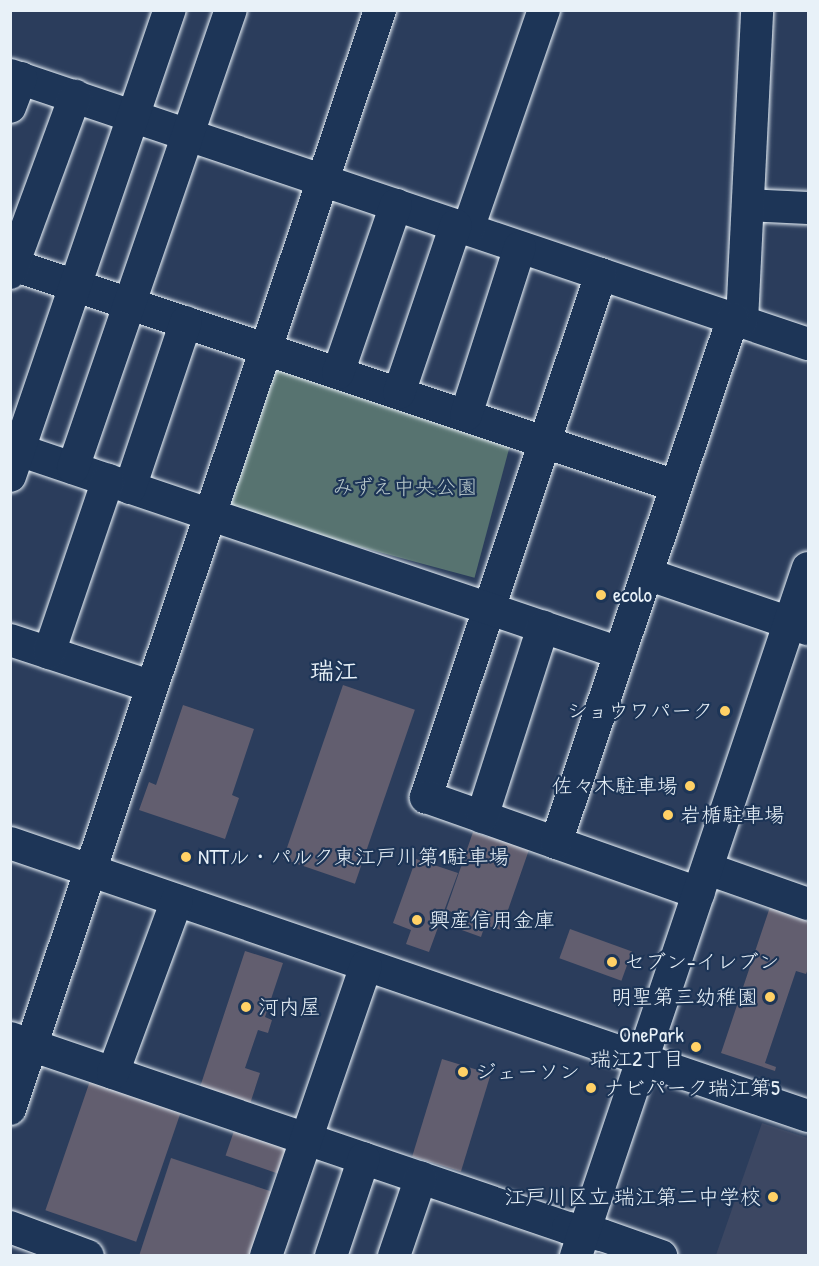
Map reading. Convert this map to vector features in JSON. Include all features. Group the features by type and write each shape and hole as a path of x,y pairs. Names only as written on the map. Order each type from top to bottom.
{"street":[{"path":"170,10 76,286 13,458 73,468 620,653"},
{"path":"73,468 231,10"},
{"path":"10,1109 21,1041 89,870 380,10"},
{"path":"399,393 544,10"},
{"path":"556,843 676,486 737,320 748,206 757,10"},
{"path":"10,107 16,76 808,344"},
{"path":"75,96 11,267 186,322 676,486"},
{"path":"338,373 396,205"},
{"path":"748,206 808,208"},
{"path":"466,416 520,247"},
{"path":"601,274 426,797 556,843 703,881 808,904"},
{"path":"49,652 186,322"},
{"path":"580,1243 703,881 799,626 808,568"},
{"path":"647,574 799,626"},
{"path":"482,817 543,627"},
{"path":"10,640 150,686"},
{"path":"10,843 808,1116"},
{"path":"113,1073 177,900"},
{"path":"266,1256 366,966"},
{"path":"21,1041 421,1177 580,1243 661,1256"},
{"path":"331,1256 364,1158"},
{"path":"394,1256 421,1177"},
{"path":"10,1227 55,1250 88,1256"}],"shaded area":[{"name":"江戸川区立 瑞江第二中学校","path":"762,1123 808,1138 808,1255 716,1255"}],"green space":[{"name":"みずえ中央公園","path":"268,367 513,433 475,578 229,512"}],"building":[{"path":"343,685 415,710 355,884 283,859"},
{"path":"183,705 254,729 232,795 239,798 225,839 139,810 149,782 156,785"},
{"path":"490,830 531,844 501,930 485,925 481,937 459,929 464,916 446,910 473,832 488,837"},
{"path":"416,859 458,873 429,952 406,944 411,930 393,923"},
{"path":"771,904 808,917 808,969 806,974 796,971 765,1063 776,1067 775,1071 721,1053"},
{"path":"570,929 632,952 621,981 559,958"},
{"path":"245,951 283,963 265,1017 272,1020 268,1033 258,1030 245,1068 260,1073 250,1104 200,1087"},
{"path":"442,1059 491,1074 461,1171 412,1157"},
{"path":"91,1078 182,1109 136,1242 45,1210"},
{"path":"235,1128 288,1146 279,1174 226,1155"},
{"path":"171,1158 273,1192 252,1256 139,1256"}],"place":[{"name":"ecolo","path":"601,595"},
{"name":"ショウワパーク","path":"725,711"},
{"name":"佐々木駐車場","path":"690,786"},
{"name":"岩楯駐車場","path":"668,815"},
{"name":"NTTル・パルク東江戸川第1駐車場","path":"186,857"},
{"name":"興産信用金庫","path":"417,920"},
{"name":"セブン-イレブン","path":"612,962"},
{"name":"明聖第三幼稚園","path":"770,997"},
{"name":"河内屋","path":"246,1007"},
{"name":"OnePark 瑞江2丁目","path":"696,1047"},
{"name":"ジェーソン","path":"463,1072"},
{"name":"ナビパーク瑞江第5","path":"591,1088"},
{"name":"江戸川区立 瑞江第二中学校","path":"773,1197"}],"district":[{"name":"瑞江","path":"334,671"}]}
